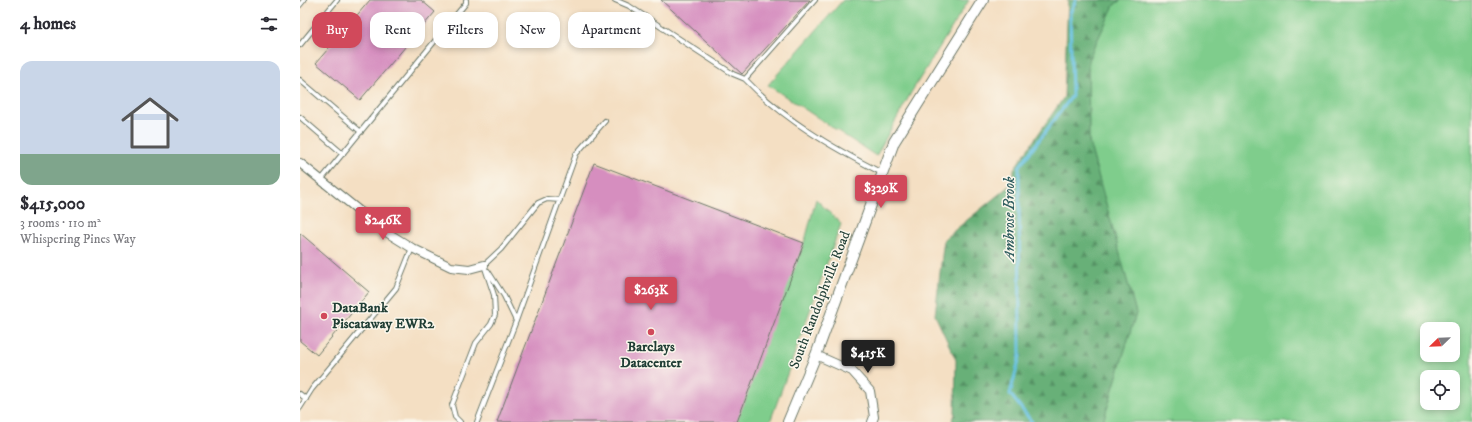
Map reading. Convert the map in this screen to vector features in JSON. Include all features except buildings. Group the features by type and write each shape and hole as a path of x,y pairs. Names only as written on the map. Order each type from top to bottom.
{"street":[{"name":"South Randolphville Road","path":"788,422 816,355 894,142 983,0"},
{"path":"301,166 321,180 383,230 412,248 451,267 469,269 484,265"},
{"path":"816,355 852,371 870,391 874,418 872,422"}],"lane":[{"path":"300,5 304,0"},
{"path":"321,180 466,2 466,0"},
{"path":"615,0 629,6 733,74 745,79 773,106 828,145 882,174"},
{"path":"745,79 815,0"},
{"path":"300,45 335,1"},
{"path":"300,80 361,132"},
{"path":"300,117 343,154"},
{"path":"477,422 516,321 576,154 604,121"},
{"path":"484,265 501,249 538,203 547,198 560,200"},
{"path":"300,408 322,377 396,288 412,248"},
{"path":"484,265 504,296 516,321"},
{"path":"460,422 455,417 452,405 476,343 491,324 495,316 494,295 484,265"},
{"path":"300,394 306,399"}],"green space":[{"path":"843,0 969,0 912,91 876,156 768,85"},
{"path":"1068,0 1121,0 1114,5 1088,60 1089,142 1136,313 1103,422 952,422 955,414 956,360 935,315 944,239 1014,182 1014,169 1064,97"},
{"path":"1121,0 1472,0 1472,422 1103,422 1136,313 1089,142 1088,60 1114,5"},
{"path":"816,199 841,224 770,422 733,422 806,237"}],"waterway":[{"name":"Ambrose Brook","path":"1032,422 1010,394 1020,356 1019,167 1072,96 1070,13 1076,0"}],"place":[{"name":"DataBank Piscataway EWR2","path":"324,316"},
{"name":"Barclays Datacenter","path":"651,332"}]}
